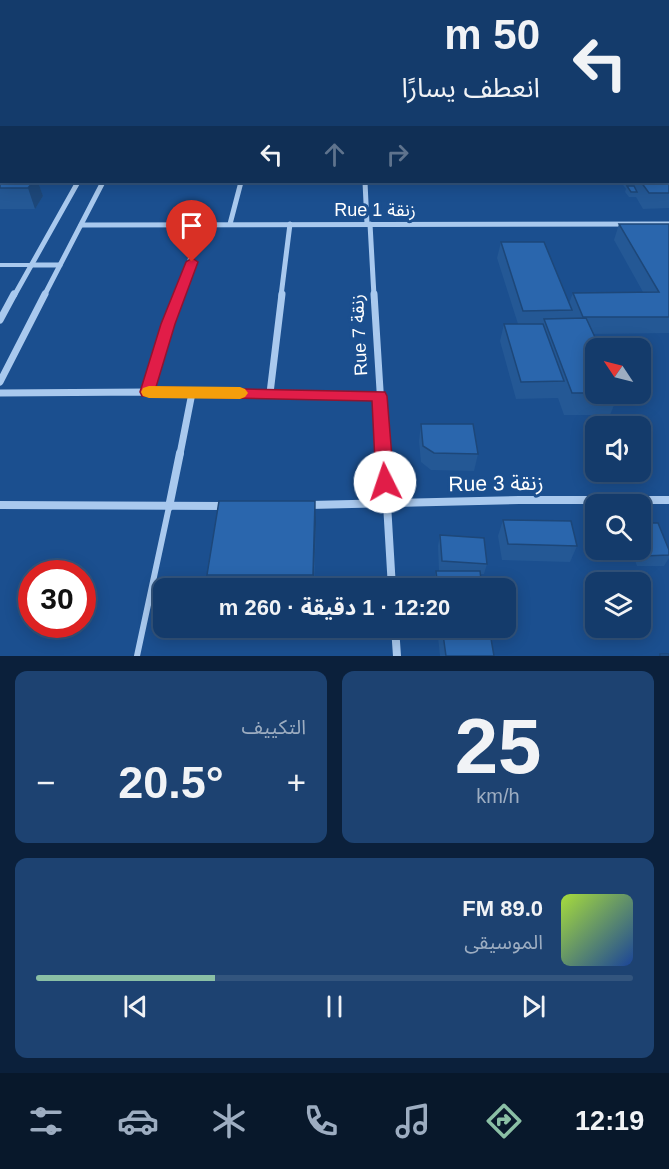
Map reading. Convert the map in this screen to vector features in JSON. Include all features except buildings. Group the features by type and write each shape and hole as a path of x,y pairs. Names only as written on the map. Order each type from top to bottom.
{"street":[{"path":"0,320 77,183"},
{"path":"1,379 102,183"},
{"path":"230,224 241,183"},
{"name":"Rue 7 زنقة","path":"365,183 391,578"},
{"path":"147,392 168,324 192,262 201,224"},
{"path":"270,393 290,224"},
{"name":"Rue 1 زنقة","path":"81,225 669,224"},
{"path":"31,265 60,266"},
{"path":"0,393 147,392 380,396"},
{"path":"169,507 192,393"},
{"name":"Rue 3 زنقة","path":"295,505 519,500 669,500"},
{"path":"0,505 238,506"},
{"path":"396,638 397,656"}],"lane":[{"path":"0,265 31,265"},
{"path":"137,656 169,507"}],"slow traffic":[{"path":"149,392 240,393"}],"route":[{"path":"192,262 168,324 147,392 380,396 385,482"}]}
